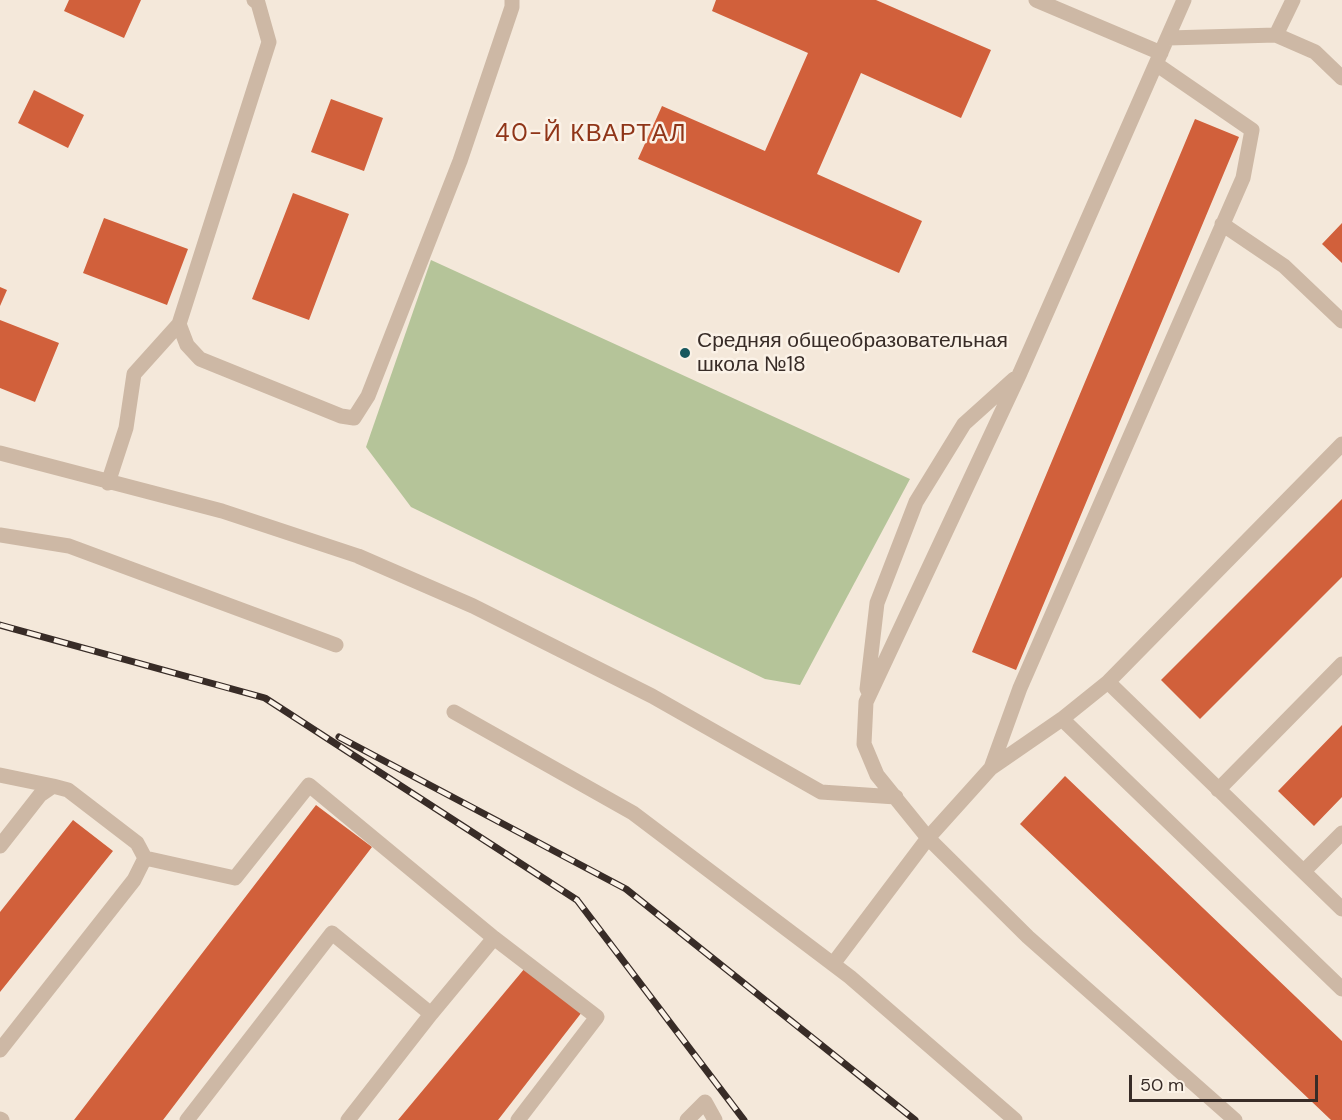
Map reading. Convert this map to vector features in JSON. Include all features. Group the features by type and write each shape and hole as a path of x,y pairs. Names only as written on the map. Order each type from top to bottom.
{"street":[{"path":"108,483 126,428 134,374 179,324 269,42 258,3 254,0"},
{"path":"179,324 187,345 200,359 341,416 354,418 368,396 460,161 512,7 512,0"},
{"path":"991,768 1020,688 1243,178 1252,130 1158,58 1036,0"},
{"path":"866,702 1020,373 1184,0"},
{"path":"1276,35 1293,0"},
{"path":"1168,38 1276,35 1316,52 1342,78"},
{"path":"1222,224 1284,266 1342,321"},
{"path":"1020,373 964,424 916,502 877,603 866,702 864,744 877,775 928,838 1028,938 1235,1120"},
{"path":"833,964 928,838 991,768 1062,719 1108,682 1342,444"},
{"path":"0,453 222,511 358,556 473,606 652,696 821,792 896,797"},
{"path":"0,535 69,546 336,645"},
{"path":"1218,790 1342,664"},
{"path":"1108,682 1342,909"},
{"path":"454,712 633,813 833,964 1015,1120"},
{"path":"1062,719 1342,989"},
{"path":"0,776 68,790 136,843 145,858 235,878 309,786 494,938 597,1017 518,1120"},
{"path":"0,846 39,795 53,786"},
{"path":"1304,871 1342,833"},
{"path":"0,1050 134,880 145,858"},
{"path":"187,1120 333,933 431,1014"},
{"path":"348,1120 494,938"},
{"path":"687,1120 705,1102 715,1120"}],"green space":[{"path":"431,260 910,479 800,685 765,679 411,507 366,447"}],"building":[{"path":"69,0 141,0 124,38 64,11"},
{"path":"716,0 876,0 991,50 961,118 861,73 817,174 922,221 899,273 638,159 662,106 765,151 808,53 712,11"},
{"path":"34,90 84,115 68,148 18,123"},
{"path":"331,99 383,118 364,171 311,152"},
{"path":"1195,119 1239,137 1016,670 972,652"},
{"path":"293,193 349,214 309,320 252,299"},
{"path":"104,218 188,249 167,305 83,273"},
{"path":"1342,223 1342,263 1322,244"},
{"path":"0,287 7,290 0,306"},
{"path":"0,320 59,343 35,402 0,388"},
{"path":"1342,499 1342,577 1200,719 1161,680"},
{"path":"1342,725 1342,797 1314,826 1278,791"},
{"path":"1065,776 1342,1041 1342,1120 1331,1120 1020,824"},
{"path":"316,805 372,847 163,1120 74,1120"},
{"path":"73,820 113,851 0,992 0,912"},
{"path":"525,968 582,1012 498,1120 398,1120"}],"railway":[{"path":"0,625 265,698 577,900 744,1120"},
{"path":"339,737 626,889 915,1120"}],"place":[{"name":"Средняя общеобразовательная школа №18","path":"685,353"}],"district":[{"name":"40-Й КВАРТАЛ","path":"591,135"}]}
